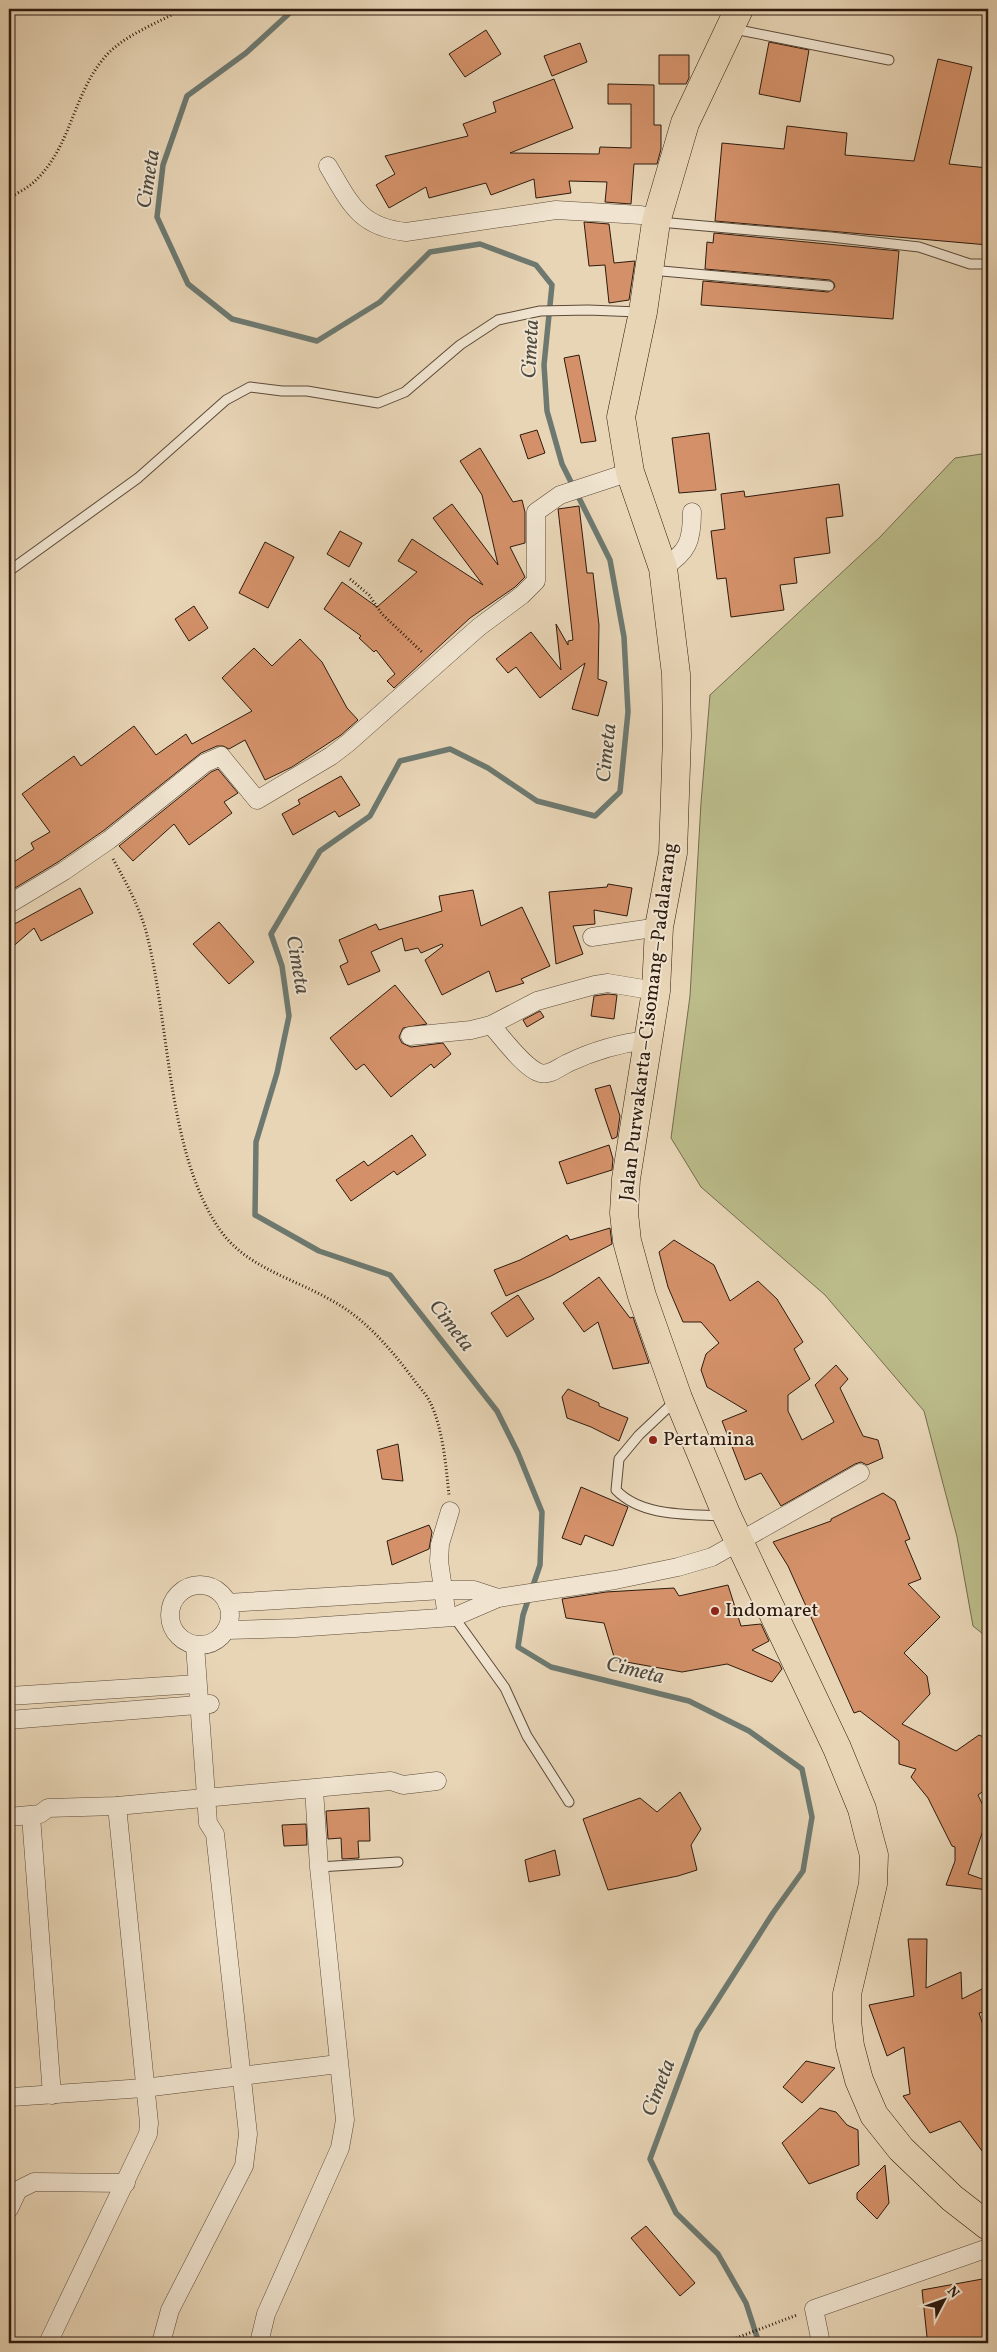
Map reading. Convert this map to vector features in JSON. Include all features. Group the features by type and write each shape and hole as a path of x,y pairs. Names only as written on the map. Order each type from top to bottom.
{"highway":[{"name":"Jalan Purwakarta–Cisomang–Padalarang","path":"735,18 685,123 657,220 643,312 621,417 630,472 663,568 676,674 677,736 673,853 659,927 656,991 626,1179 624,1213 627,1241 642,1296 678,1398 727,1516 741,1541 837,1748 862,1810 874,1855 873,1884 847,1994 847,2021 850,2046 859,2080 874,2115 901,2148 952,2198 988,2226"}],"street":[{"path":"328,166 348,200 359,213 371,223 386,230 406,232 556,210 641,215 657,220"},
{"path":"9,904 64,871 104,843 205,763 221,756 257,800 331,756 479,627 522,595 536,581 536,512 560,495 630,472"},
{"path":"663,568 675,561 688,546 692,536 692,512"},
{"path":"592,937 659,927"},
{"path":"410,1036 471,1030 491,1025 537,1000 595,985 608,983 656,991"},
{"path":"491,1025 533,1070 545,1074 577,1059 624,1042 648,1040"},
{"path":"226,1630 295,1628 450,1617 470,1612 498,1598 678,1567 712,1557 860,1473"},
{"path":"450,1511 439,1551 443,1590 450,1617"},
{"path":"204,1586 221,1594 227,1602 230,1612 226,1630 213,1643 200,1645 178,1637 170,1621 172,1602 185,1588 204,1586"},
{"path":"227,1602 443,1590 474,1590 498,1598"},
{"path":"200,1645 197,1684 205,1704"},
{"path":"161,2343 170,2310 244,2166 248,2134 215,1834 208,1823 213,1803 200,1645"},
{"path":"9,1696 197,1684"},
{"path":"9,1720 205,1704"},
{"path":"9,1817 36,1815 48,1808 117,1811 314,1795 392,1781 403,1785 437,1781"},
{"path":"259,2343 266,2314 340,2148 345,2120 319,1867 314,1795"},
{"path":"48,2343 148,2134 117,1811"},
{"path":"36,1815 52,2095"},
{"path":"12,2097 144,2088 338,2064"},
{"path":"9,2210 18,2190 24,2185 34,2182 126,2183"},
{"path":"821,2343 814,2309 988,2248"}],"lane":[{"path":"735,18 889,60"},
{"path":"657,220 919,247 970,264 988,264"},
{"path":"649,269 829,286"},
{"path":"9,571 138,478 226,400 250,387 282,391 307,391 378,403 405,392 460,345 498,320 540,311 643,312"},
{"path":"678,1398 639,1435 619,1459 616,1490 627,1501 660,1511 727,1516"},
{"path":"450,1617 505,1688 527,1736 569,1802"},
{"path":"319,1867 398,1862"}],"path":[{"path":"9,198 34,182 53,160 69,131 84,93 104,58 129,38 182,9"},
{"path":"350,579 369,595 382,614 411,640 435,666"},
{"path":"104,843 134,898 147,934 158,989 176,1112 190,1164 207,1209 222,1232 243,1253 272,1272 330,1299 352,1314 390,1348 430,1402 445,1453 450,1511"},
{"path":"723,2343 766,2325 814,2309"}],"green space":[{"path":"988,453 988,1638 973,1626 957,1537 924,1411 825,1295 701,1187 671,1138 690,996 701,803 710,695 880,537 955,458"}],"building":[{"path":"486,30 501,54 465,77 449,54"},
{"path":"769,42 809,50 800,102 759,94"},
{"path":"580,43 587,62 552,76 544,56"},
{"path":"659,55 689,55 689,78 686,84 659,84"},
{"path":"938,59 972,67 949,164 988,168 988,245 715,221 722,143 784,149 787,126 847,133 845,155 914,161"},
{"path":"554,79 573,128 510,153 599,154 600,147 631,148 631,104 608,104 608,84 654,85 654,125 661,125 661,149 657,164 634,164 631,204 605,202 607,182 569,181 571,193 536,198 534,179 491,195 486,183 429,198 426,187 389,208 376,185 395,174 385,156 468,136 463,124 496,112 493,102"},
{"path":"584,222 609,224 614,263 635,261 629,300 609,303 605,265 589,266"},
{"path":"714,233 899,251 893,319 701,305 703,281 828,292 835,287 834,283 830,280 705,269 707,242 713,243"},
{"path":"579,355 596,441 581,443 564,358"},
{"path":"537,430 545,453 528,459 520,435"},
{"path":"709,433 716,490 679,493 672,438"},
{"path":"480,448 513,502 522,500 525,512 525,543 510,547 525,577 515,587 470,618 394,688 387,681 395,674 376,650 374,652 359,638 361,636 324,609 342,582 377,607 417,572 398,561 412,539 483,585 433,518 452,504 498,565 482,495 460,461"},
{"path":"839,484 843,516 826,518 830,553 794,558 797,583 780,585 784,610 731,617 726,578 717,579 711,531 725,529 721,494 744,491 745,497"},
{"path":"579,506 587,573 593,573 599,625 598,679 607,682 598,716 572,709 585,663 540,698 516,667 508,673 496,659 531,632 561,670 556,624 568,645 568,641 573,640 558,509"},
{"path":"340,531 362,543 349,567 327,554"},
{"path":"265,542 294,557 268,608 239,593"},
{"path":"194,606 208,628 189,641 175,619"},
{"path":"300,639 322,662 347,708 358,720 341,735 292,767 265,780 245,740 229,749 217,746 201,753 103,831 58,862 10,891 9,865 34,849 31,843 50,832 22,794 74,756 81,766 134,726 156,755 186,734 192,744 252,711 222,678 254,648 272,666"},
{"path":"218,769 238,793 224,802 232,813 189,845 174,824 133,861 119,846 211,772"},
{"path":"341,776 360,805 339,817 335,811 293,835 282,814 300,804 298,800"},
{"path":"608,884 632,888 627,916 594,910 595,924 573,926 583,954 556,964 549,892 607,887"},
{"path":"80,888 93,913 41,941 34,928 9,950 9,927"},
{"path":"473,890 481,926 522,907 550,966 521,979 524,983 496,992 489,971 442,995 425,960 443,946 442,944 421,953 418,948 405,951 402,938 371,952 380,971 348,985 340,966 348,962 339,940 376,924 379,930 442,911 439,896"},
{"path":"219,922 254,962 229,984 193,944"},
{"path":"395,985 427,1024 403,1028 399,1037 402,1043 411,1047 443,1043 451,1054 434,1068 431,1064 391,1097 364,1064 356,1070 330,1038"},
{"path":"617,995 614,1019 591,1016 594,996"},
{"path":"540,1011 544,1017 527,1027 523,1020"},
{"path":"610,1085 620,1116 617,1137 612,1139 595,1089"},
{"path":"412,1135 426,1155 397,1175 394,1171 351,1201 336,1180 364,1161 368,1166"},
{"path":"609,1145 613,1159 612,1170 567,1184 559,1162"},
{"path":"610,1228 612,1244 551,1276 506,1296 494,1270 520,1260 567,1235 570,1240"},
{"path":"674,1240 714,1265 730,1301 758,1281 777,1299 803,1342 794,1349 810,1379 788,1395 788,1411 802,1440 834,1422 815,1385 836,1365 848,1379 840,1388 863,1436 878,1440 883,1458 867,1465 861,1462 855,1464 781,1506 761,1473 745,1480 722,1421 747,1411 707,1387 701,1370 706,1354 719,1343 701,1322 683,1322 668,1287 659,1252"},
{"path":"599,1277 630,1318 633,1317 649,1363 613,1369 598,1322 584,1332 563,1303"},
{"path":"518,1295 534,1319 507,1337 491,1313"},
{"path":"568,1389 599,1403 599,1406 628,1418 619,1441 567,1418 562,1397"},
{"path":"398,1444 403,1481 382,1479 377,1450"},
{"path":"581,1487 628,1507 613,1546 585,1535 581,1545 562,1538"},
{"path":"883,1493 895,1501 910,1539 905,1541 921,1579 908,1584 940,1617 904,1653 927,1676 930,1694 902,1724 956,1751 979,1735 988,1739 988,1788 978,1795 988,1816 968,1874 988,1881 988,1890 946,1885 955,1861 955,1847 952,1846 928,1798 911,1777 916,1769 899,1764 899,1741 860,1711 854,1713 788,1566 773,1542 831,1521 831,1519"},
{"path":"429,1525 432,1532 429,1549 392,1565 387,1541"},
{"path":"728,1585 741,1626 761,1624 769,1641 752,1650 779,1663 782,1669 772,1682 727,1664 682,1672 615,1660 604,1623 566,1618 562,1599 606,1592 674,1588 679,1596"},
{"path":"680,1792 701,1829 691,1845 697,1870 678,1876 608,1890 583,1819 640,1798 657,1812"},
{"path":"369,1808 370,1841 358,1841 359,1858 342,1859 341,1838 328,1839 326,1811"},
{"path":"306,1824 307,1845 284,1846 282,1825"},
{"path":"555,1850 560,1875 529,1882 525,1860"},
{"path":"908,1939 927,1939 926,1988 961,1972 962,1999 988,1986 988,2011 979,2013 988,2040 988,2159 960,2121 930,2133 903,2096 910,2094 904,2047 887,2056 869,2005 914,1996"},
{"path":"806,2061 835,2068 802,2103 783,2087"},
{"path":"820,2108 836,2112 847,2125 858,2130 859,2165 809,2184 782,2143"},
{"path":"885,2165 889,2203 877,2219 857,2199 857,2193"},
{"path":"646,2226 695,2283 680,2296 631,2238"},
{"path":"988,2278 987,2343 930,2343 927,2337 922,2290"}],"waterway":[{"name":"Cimeta","path":"294,9 246,53 187,96 163,165 157,217 188,284 232,319 317,341 380,302 430,252 480,244 536,265 552,285 544,365 547,411 562,464 610,560 624,637 628,712 620,792 595,816 537,801 488,768 450,749 400,761 370,816 320,851 271,934 282,966 289,1016 277,1073 256,1142 255,1215 319,1251 390,1275 497,1411 518,1453 542,1512 540,1565 523,1615 518,1647 551,1667 689,1701 749,1731 802,1769 812,1817 803,1871 773,1913 697,2032 650,2159 676,2213 718,2254 746,2303 759,2343"}],"place":[{"name":"Pertamina","path":"653,1440"},
{"name":"Indomaret","path":"715,1611"}]}
